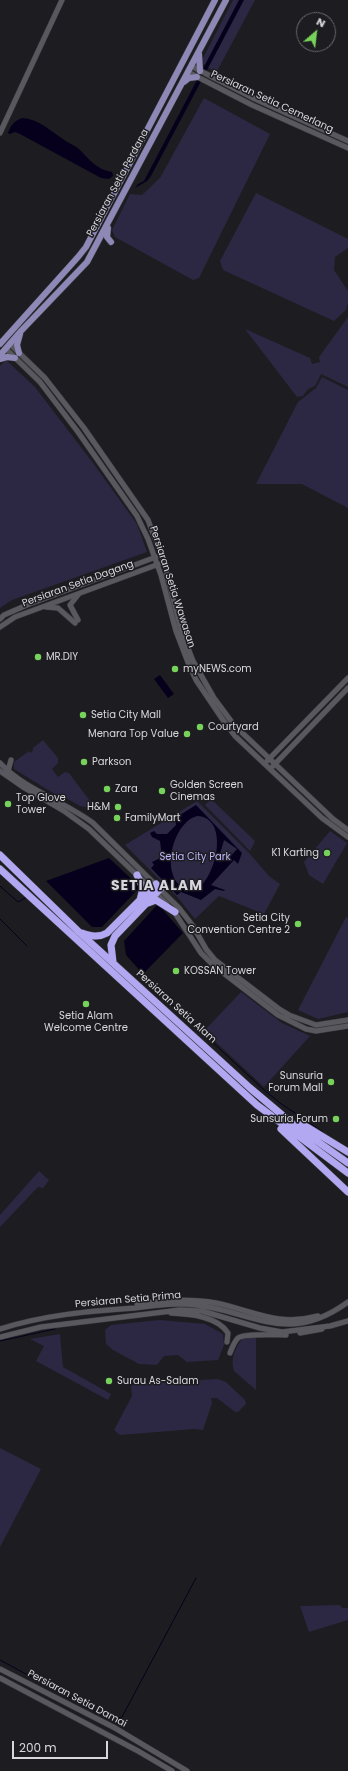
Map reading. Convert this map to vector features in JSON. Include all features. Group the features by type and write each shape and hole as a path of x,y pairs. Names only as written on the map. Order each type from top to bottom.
{"highway":[{"path":"0,852 74,923 79,932 94,937 102,936 117,925 156,889"},
{"name":"Persiaran Setia Alam","path":"0,855 79,932 250,1088 294,1125 348,1163"},
{"name":"Persiaran Setia Alam","path":"0,869 257,1105 348,1173"},
{"path":"113,963 111,945 115,936 143,902 143,888 137,875"},
{"path":"143,902 156,900 174,912"},
{"path":"250,1088 309,1129 348,1152"},
{"path":"257,1105 348,1192"}],"main road":[{"name":"Persiaran Setia Perdana","path":"0,355 12,331 80,256 86,247 215,0"},
{"name":"Persiaran Setia Perdana","path":"4,346 21,331 87,262 226,0"},
{"path":"173,78 189,69 188,50"},
{"path":"181,85 187,79 201,75 200,50"},
{"path":"92,253 100,244 111,242 106,234 109,220"},
{"path":"80,256 95,240 100,237"},
{"path":"0,359 17,355 17,345 21,331"}],"street":[{"path":"0,134 62,0"},
{"name":"Persiaran Setia Cemerlang","path":"189,69 348,141"},
{"name":"Persiaran Setia Cemerlang","path":"201,75 252,105 348,148"},
{"path":"338,137 344,134"},
{"name":"Persiaran Setia Wawasan","path":"4,346 45,378 87,432 148,520 164,562 181,630 193,662 214,698 234,725 333,819 348,830"},
{"name":"Persiaran Setia Wawasan","path":"17,355 78,431 137,516 148,539 161,575 176,632 196,680 235,736 322,818 348,837"},
{"path":"78,431 87,432 85,441"},
{"path":"146,561 152,552"},
{"name":"Persiaran Setia Dagang","path":"0,619 27,605 161,555"},
{"name":"Persiaran Setia Dagang","path":"0,627 15,617 164,562"},
{"path":"148,568 157,571 161,575"},
{"path":"45,607 58,608 77,621 70,605 79,594"},
{"path":"265,764 348,678"},
{"path":"271,769 348,688"},
{"path":"263,753 274,754"},
{"path":"280,758 282,771"},
{"path":"8,771 11,760"},
{"path":"1,761 8,771 15,777 80,814 109,838 156,889 174,912 201,953 213,965 278,1015 306,1029 316,1031 348,1026"},
{"path":"0,771 23,787 80,821 137,875 156,889 184,914 193,926 206,949 215,960 279,1009 289,1015 316,1025 348,1020"},
{"name":"Persiaran Setia Prima","path":"0,1328 62,1315 107,1310 155,1301 182,1300 216,1303 275,1319 302,1318 331,1312 348,1302"},
{"name":"Persiaran Setia Prima","path":"0,1337 41,1326 180,1310 202,1311 260,1328 282,1332 330,1326 348,1321"},
{"path":"157,1312 182,1314 211,1320 225,1328 228,1333 228,1342"},
{"path":"230,1352 236,1340 240,1337 250,1335 268,1336 297,1334 316,1331 330,1326"},
{"name":"Persiaran Setia Damai","path":"0,1669 115,1728 187,1771"},
{"name":"Persiaran Setia Damai","path":"0,1678 138,1751 172,1771"}],"green space":[{"path":"233,0 255,0 216,73 201,62"},
{"path":"204,98 270,134 199,278 193,280 115,237 112,230 130,194 142,195 160,178"},
{"path":"256,193 348,239 348,248 335,257 334,270 348,291 348,303 346,310 334,321 223,270 220,261"},
{"path":"348,317 348,387 321,374 315,386 308,389 303,396 297,397 245,329 310,358 312,364 320,362 319,357"},
{"path":"6,360 35,387 93,463 137,524 147,552 12,600 0,608 0,366"},
{"path":"322,377 348,390 348,508 302,484 256,484 298,402 316,388"},
{"path":"43,740 58,758 58,763 52,769 58,777 65,772 69,773 96,809 80,806 68,799 58,796 14,769 14,762 29,751 30,753 33,751 33,748"},
{"path":"211,799 255,841 250,851 205,805"},
{"name":"Setia City Park","path":"197,801 250,854 269,876 280,884 264,914 219,896 195,919 179,899 125,845"},
{"name":"K1 Karting","path":"330,831 347,843 323,884 309,875 304,862"},
{"path":"346,917 348,918 348,1012 318,1019 298,1010"},
{"path":"241,992 282,1023 310,1036 264,1087 204,1031"},
{"path":"39,1171 49,1180 43,1188 38,1187 0,1227 0,1215"},
{"path":"160,1320 205,1324 223,1334 224,1345 218,1360 187,1362 178,1355 164,1356 157,1365 139,1364 113,1350 106,1344 105,1330 111,1325"},
{"path":"60,1334 63,1367 111,1394 108,1400 36,1361 44,1346 30,1339"},
{"path":"256,1338 256,1390 234,1371 233,1367 233,1358 237,1346 242,1339"},
{"path":"218,1379 226,1382 245,1400 246,1404 238,1412 235,1412 217,1398 211,1398 212,1403 203,1430 194,1429 120,1435 114,1430 132,1396 131,1386 134,1384"},
{"path":"0,1448 41,1469 0,1547"},
{"path":"340,1605 342,1608 348,1608 348,1620 309,1632 300,1606"}],"shaded area":[{"path":"239,0 244,0 151,176 147,181 135,188 138,184 144,181"},
{"path":"22,118 34,120 44,126 79,149 102,169 112,172 113,176 109,179 101,178 20,134 15,132 10,134 8,133 13,124"},
{"path":"160,675 174,694 168,698 154,679"},
{"path":"196,805 242,853 238,864 234,860 211,885 225,890 224,891 215,889 201,900 181,892 177,895 151,868 154,865 152,862 162,857 160,841 152,837 150,833 154,831 157,834 167,834 176,825 175,818","holes":["197,816 207,819 213,826 217,836 215,860 204,882 197,889 184,888 176,881 172,870 171,857 179,831 187,822","224,840 237,849 230,857 220,854"]},
{"path":"109,858 140,887 102,927 92,927 46,881"},
{"path":"158,904 183,933 143,974 126,955 124,941"}],"waterway":[{"path":"0,886 18,902 27,897"},
{"path":"0,919 27,946"},
{"path":"140,971 141,976 263,1089 280,1103 323,1132"},
{"path":"0,1341 55,1329"},
{"path":"0,1660 111,1720 122,1717 196,1578"}],"place":[{"name":"MR.DIY","path":"38,657"},
{"name":"myNEWS.com","path":"175,669"},
{"name":"Setia City Mall","path":"83,715"},
{"name":"Courtyard","path":"200,727"},
{"name":"Menara Top Value","path":"187,734"},
{"name":"Parkson","path":"84,762"},
{"name":"Zara","path":"107,789"},
{"name":"Golden Screen Cinemas","path":"162,791"},
{"name":"Top Glove Tower","path":"8,804"},
{"name":"H&M","path":"118,807"},
{"name":"FamilyMart","path":"117,818"},
{"name":"K1 Karting","path":"327,853"},
{"name":"Setia City Convention Centre 2","path":"298,924"},
{"name":"KOSSAN Tower","path":"176,971"},
{"name":"Setia Alam Welcome Centre","path":"86,1004"},
{"name":"Sunsuria Forum Mall","path":"331,1082"},
{"name":"Sunsuria Forum","path":"336,1119"},
{"name":"Surau As-Salam","path":"109,1381"}],"district":[{"name":"SETIA ALAM","path":"157,886"}]}
